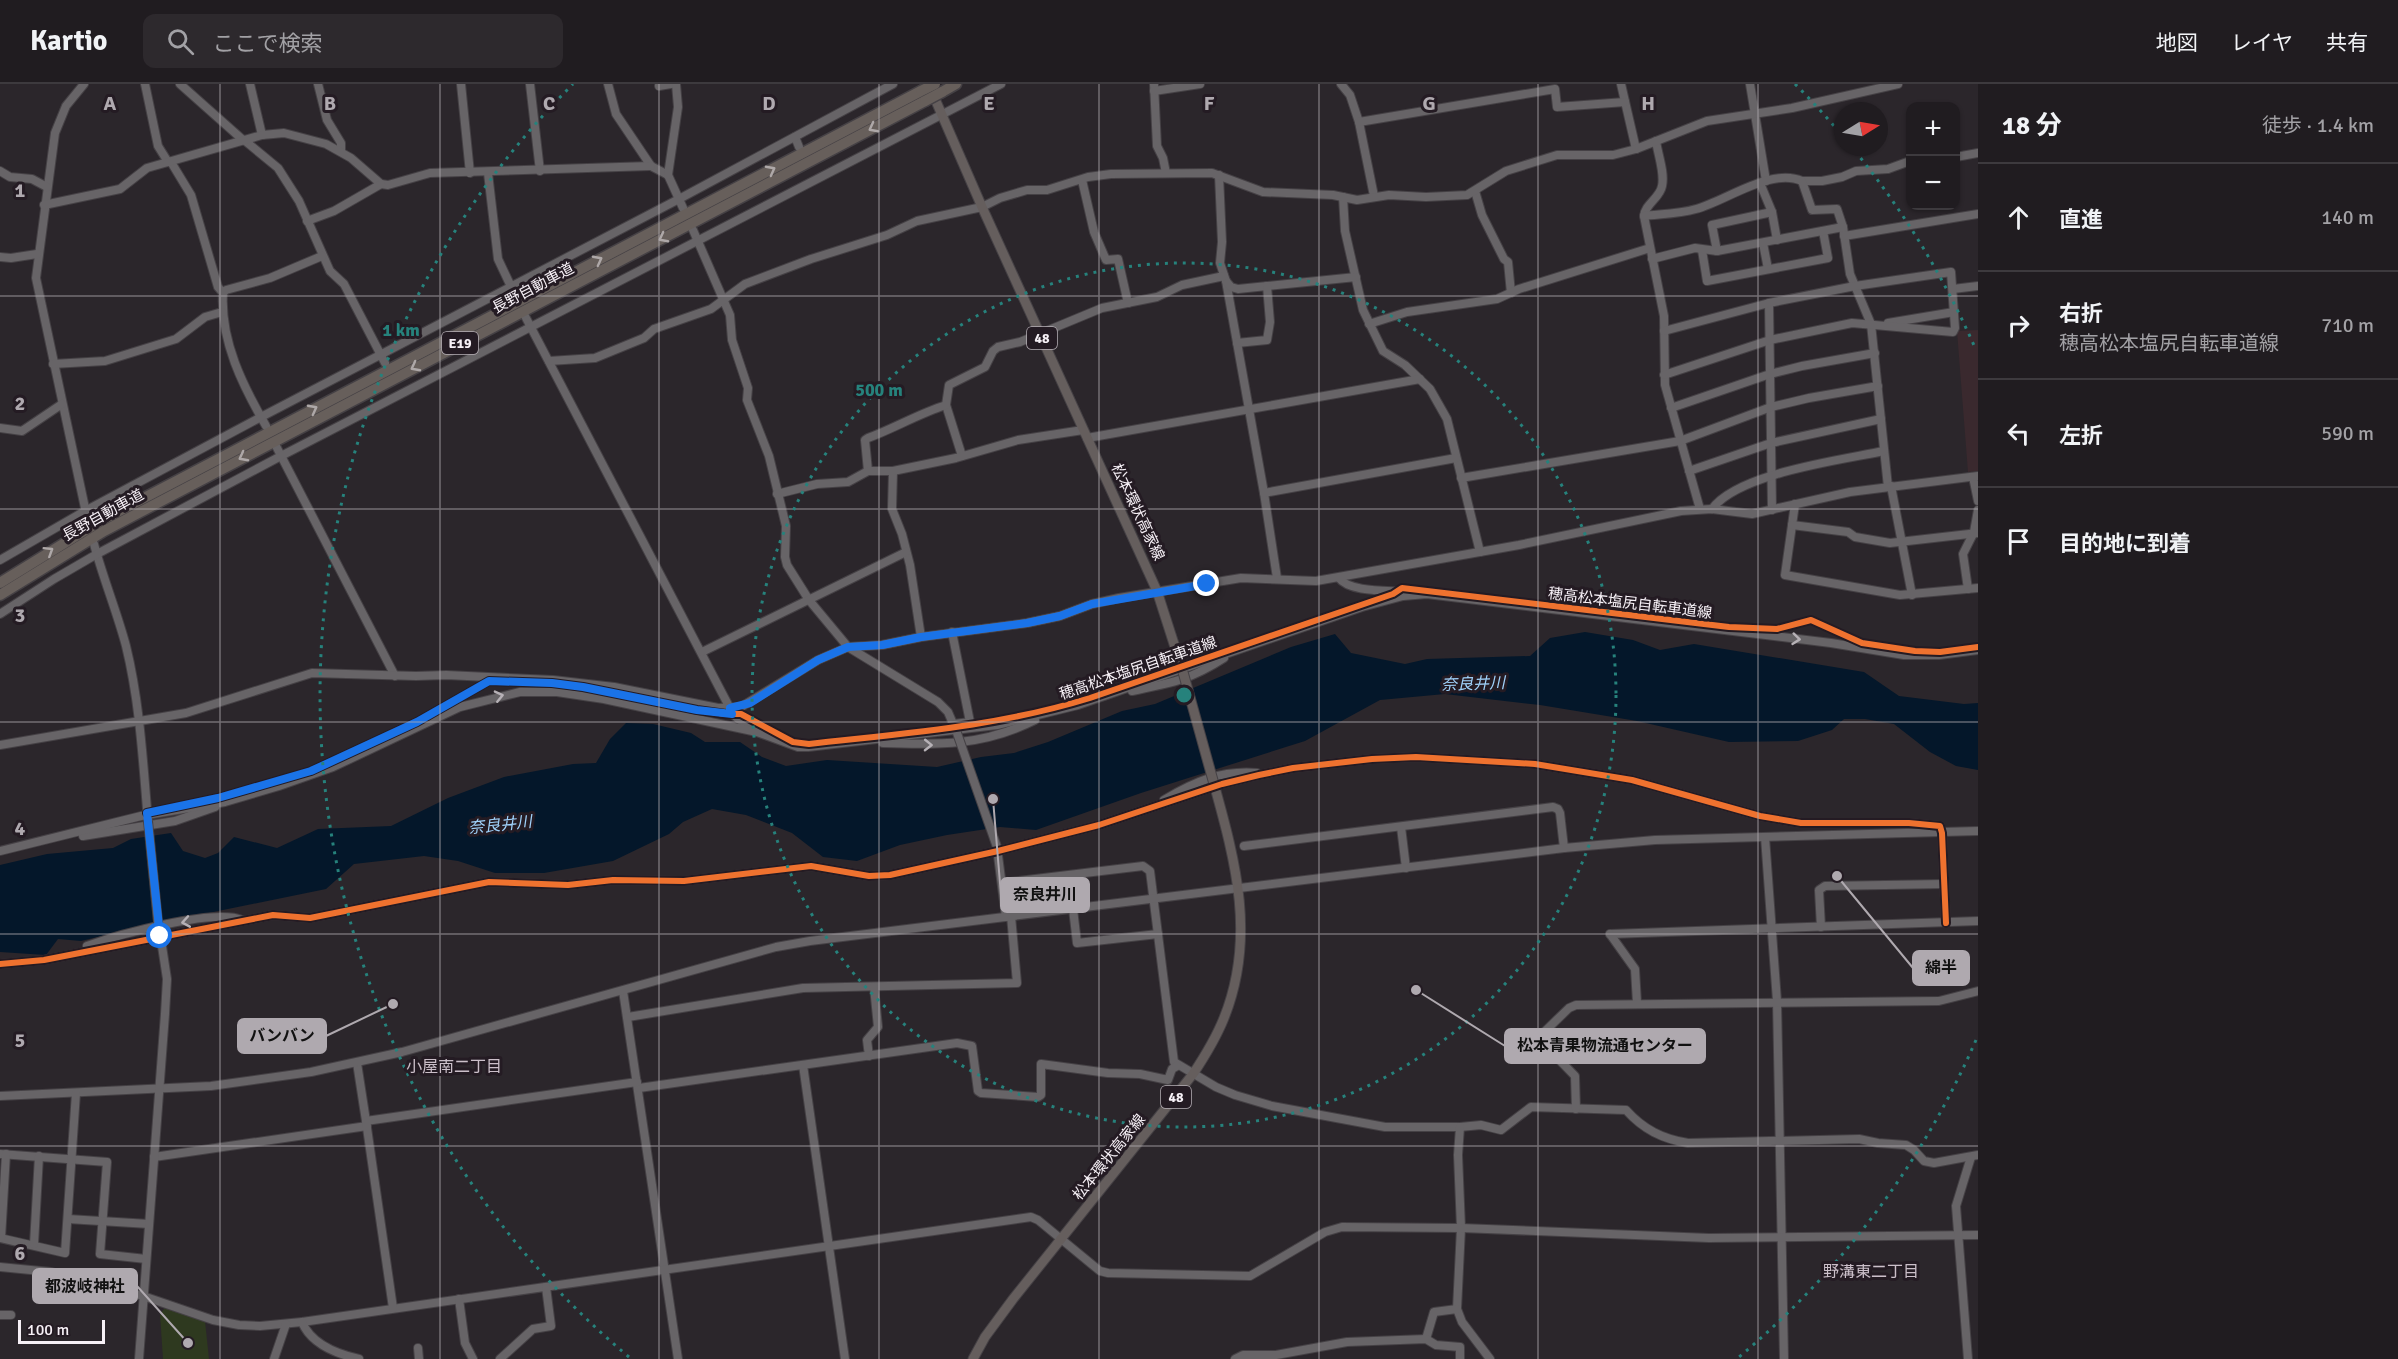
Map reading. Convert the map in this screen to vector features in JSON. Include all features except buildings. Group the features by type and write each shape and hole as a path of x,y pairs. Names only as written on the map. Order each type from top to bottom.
{"highway":[{"name":"長野自動車道","path":"0,583 102,520 925,92 957,84"},
{"name":"長野自動車道","path":"0,594 104,531 925,92"}],"main road":[{"name":"松本環状高家線","path":"925,92 943,115 982,207 1157,591 1214,786 1239,888 1241,940 1233,989 1219,1030 1193,1074 1013,1299 985,1337 974,1359"}],"street":[{"path":"84,84 66,106 57,124 46,187 36,278 88,522"},
{"path":"145,84 158,146 191,195 218,287 223,293 222,312 236,369 266,426"},
{"path":"180,84 278,168 299,201 330,271 344,284 385,363"},
{"path":"250,84 262,135"},
{"path":"318,84 327,120 341,143 340,151"},
{"path":"461,84 470,173"},
{"path":"530,84 540,171"},
{"path":"608,84 616,114 651,166 668,175"},
{"path":"659,86 671,84"},
{"path":"676,84 678,107 668,175 683,208"},
{"path":"0,560 85,511 261,417 679,200 893,84"},
{"path":"0,614 97,554 281,456 1001,84"},
{"path":"1166,173 1163,158 1157,146 1154,87 1200,84"},
{"path":"1341,84 1350,95 1359,122 1374,196"},
{"path":"1621,84 1636,149"},
{"path":"1750,84 1763,182 1778,240"},
{"path":"549,361 595,358 644,338 654,329 711,309 745,284 811,259 887,235 917,220 982,207 1000,198 1028,190 1047,190 1111,174 1166,173 1219,175 1263,192 1343,197 1357,200 1374,196 1467,195 1506,171 1557,155 1613,155 1636,149 1707,121 1792,108 1898,84"},
{"path":"1359,122 1555,89 1557,107 1625,102"},
{"path":"44,205 120,189 147,168 262,135 284,133 326,144 340,151 381,184"},
{"path":"795,137 799,147"},
{"path":"1656,141 1662,186 1644,216 1661,293 1664,375 1671,408 1700,509"},
{"path":"1960,156 1978,153"},
{"path":"1644,216 1693,210 1763,182 1792,177 1802,181 1822,182 1856,171 1895,168 1906,163"},
{"path":"307,221 334,211 381,184 395,184 429,173 651,166"},
{"path":"0,171 10,177 32,179 46,187"},
{"path":"488,172 498,259 516,297"},
{"path":"808,172 811,182"},
{"path":"1219,175 1222,242 1220,263 1237,343 1277,578"},
{"path":"1082,180 1094,232 1106,260 1118,259 1128,303"},
{"path":"1802,181 1812,210 1837,209 1850,274 1874,325 1884,452 1889,487 1912,595"},
{"path":"1474,191 1482,215 1504,259 1508,262 1511,293"},
{"path":"1343,197 1345,231 1363,310 1383,351 1405,365 1430,389 1447,419 1480,552"},
{"path":"1717,251 1712,225 1772,212"},
{"path":"1844,236 1978,214"},
{"path":"1652,259 1695,248 1717,251 1842,227"},
{"path":"628,1017 802,988 1017,983 998,849 948,712 938,702 848,647 809,600 787,565 784,557 786,526 769,456 747,400 748,388 736,357 730,315 693,230"},
{"path":"1702,250 1707,281 1828,258 1823,231"},
{"path":"1762,243 1768,269"},
{"path":"1369,324 1407,312 1471,304 1650,248"},
{"path":"0,256 11,258 38,254"},
{"path":"223,293 226,290 270,278 322,256"},
{"path":"1664,331 1769,303 1855,285 1951,272 1955,328 1953,332 1852,323 1770,340 1664,375"},
{"path":"1225,279 1231,287 1238,289 1356,277"},
{"path":"962,456 946,405 949,386 985,367 993,351 998,347 1020,342 1102,308 1157,297 1182,285 1225,279"},
{"path":"1953,289 1978,285"},
{"path":"1237,343 1267,340 1270,322 1267,286"},
{"path":"1769,303 1772,510"},
{"path":"53,364 105,361 176,339 205,317 222,312"},
{"path":"1874,325 1954,312"},
{"path":"525,316 730,708 738,719 762,734"},
{"path":"1671,408 1770,374 1875,353"},
{"path":"777,494 817,484 848,482 868,471 892,471 962,456 1018,440 1085,434 1420,379"},
{"path":"1461,478 1680,441 1771,408 1809,398 1878,386"},
{"path":"0,428 22,431 62,404"},
{"path":"868,471 865,440 900,426 920,413 946,405"},
{"path":"1689,471 1771,443 1881,419"},
{"path":"276,446 395,676"},
{"path":"1712,509 1717,502 1748,484 1772,476 1884,452"},
{"path":"1264,493 1456,458"},
{"path":"892,471 892,509 902,534 910,565 921,637"},
{"path":"0,745 139,723 186,713 312,673 446,675 574,681 696,704 730,708 750,703 818,660 848,647 882,645 1049,618 1092,604 1157,591 1241,578 1316,581 1339,578 1480,552 1681,510 1712,509 1745,514 1850,492 1976,476 1978,501"},
{"path":"1795,504 1785,575 1900,595 1978,588"},
{"path":"1968,589 1963,554 1976,532 1978,510"},
{"path":"1792,525 1848,532 1855,537 1890,543 1976,532"},
{"path":"94,544 126,645 139,723 146,818 166,979 139,1359"},
{"path":"702,652 906,552"},
{"path":"1339,578 1347,585 1359,588 1479,599 1831,643 1904,655 1939,655 1978,650"},
{"path":"55,838 78,837 174,821 333,767 460,707 520,692 556,692 604,699 762,734 798,747 870,741 1041,716 1182,671 1378,602 1419,594"},
{"path":"952,632 970,722 955,730"},
{"path":"1116,692 1178,682 1205,670 1238,650"},
{"path":"870,741 931,745 965,743 1022,726 1041,716"},
{"path":"0,964 44,960 160,934 273,915 310,918 489,882 568,885 613,880 684,881 811,866 879,877 1099,825 1214,786 1264,774 1334,762 1416,757 1535,764 1632,780 1760,816 1801,823 1940,826 1946,923"},
{"path":"1161,804 1163,800 1205,778 1227,774 1264,774"},
{"path":"0,851 225,802"},
{"path":"1244,846 1553,807 1560,813 1564,848"},
{"path":"1401,827 1406,868"},
{"path":"0,1096 159,1089 266,1080 357,1063 787,945 1564,848 1655,840 1978,831"},
{"path":"1765,837 1777,1001 1784,1359"},
{"path":"1002,883 1143,866 1150,871 1174,1062 1177,1066 1234,1095 1272,1106 1385,1127 1481,1125 1501,1130 1531,1107 1626,1110 1639,1125 1673,1141 1688,1143 1859,1139 1906,1145 1924,1161 1934,1163 1975,1156"},
{"path":"1821,927 1819,890 1825,886 1944,884"},
{"path":"1072,909 1077,944 1158,934"},
{"path":"82,951 86,947 109,938 155,927 224,916 243,920"},
{"path":"1638,1003 1635,969 1610,934 1978,921"},
{"path":"869,1056 867,1040 878,1027 874,987"},
{"path":"623,991 678,1359"},
{"path":"1576,1109 1575,1076 1538,1038 1569,1008 1576,1005 1939,1000 1978,991"},
{"path":"154,1157 366,1123 957,1043 972,1046 978,1091 981,1093 1038,1097 1041,1095 1041,1064 1108,1073 1140,1074 1168,1080 1172,1069 1177,1066"},
{"path":"357,1063 393,1308"},
{"path":"803,1065 845,1359"},
{"path":"76,1093 72,1159 68,1219 65,1253 0,1238 3,1154 39,1156 72,1159 107,1162 100,1254 146,1258"},
{"path":"1460,1127 1458,1155 1461,1228 1457,1309 1462,1322 1490,1359"},
{"path":"33,1244 39,1156"},
{"path":"1968,1359 1956,1206 1975,1156"},
{"path":"0,1266 51,1272 143,1296 213,1320 251,1327 302,1322 1031,1217 1038,1220 1100,1271 1250,1276 1325,1232 1338,1227 1461,1228 1709,1238 1978,1235"},
{"path":"68,1219 149,1224"},
{"path":"500,1359 533,1329 551,1326 546,1287"},
{"path":"459,1299 465,1343 473,1359"},
{"path":"1426,1339 1434,1311 1457,1309"},
{"path":"0,1315 11,1315"},
{"path":"302,1322 306,1330 336,1354 359,1359"},
{"path":"274,1359 286,1324"},
{"path":"1234,1359 1243,1355 1276,1355 1347,1342 1426,1339 1436,1345 1460,1347 1460,1359"},
{"path":"418,1348 419,1359"}],"shaded area":[{"path":"1978,330 1978,471 1968,472 1957,331"}],"green space":[{"path":"169,1308 205,1321 209,1359 163,1359 160,1314 164,1309"}],"water":[{"path":"1585,632 1633,640 1660,650 1694,644 1864,672 1899,696 1964,704 1978,703 1978,770 1956,766 1930,752 1894,724 1865,719 1844,719 1832,730 1798,741 1729,742 1637,721 1540,705 1445,694 1380,700 1305,741 1141,793 1036,830 1000,827 947,835 900,845 857,861 823,857 792,833 746,815 712,809 683,822 669,834 613,861 544,873 495,873 458,861 424,856 354,864 326,889 81,941 58,939 46,955 0,952 0,865 47,854 113,848 131,839 171,833 183,851 205,858 218,853 234,837 277,848 318,829 391,826 448,798 504,777 573,764 596,763 610,739 626,723 653,724 691,733 705,742 740,742 762,757 786,766 827,760 937,767 981,757 1014,753 1048,742 1122,711 1155,704 1291,647 1335,634 1351,653 1405,664 1427,659 1530,656 1550,638"}],"cycle path":[{"name":"穂高松本塩尻自転車道線","path":"147,813 218,798 311,771 417,722 489,681 552,683 583,687 697,710 741,714 793,742 809,744 951,728 1055,708 1393,594 1402,588 1729,627 1777,629 1811,620 1862,643 1915,651 1940,652 1978,647"},
{"path":"0,964 44,960 273,915 310,918 489,882 568,885 613,880 684,881 811,866 869,876 890,875 1099,825 1222,784 1259,775 1293,768 1372,759 1416,757 1535,764 1632,780 1760,816 1801,823 1909,823 1940,826 1946,923"}],"place":[{"name":"奈良井川","path":"993,799"},
{"name":"綿半","path":"1837,876"},
{"name":"松本青果物流通センター","path":"1416,990"},
{"name":"バンバン","path":"393,1004"},
{"name":"都波岐神社","path":"188,1343"}],"district":[{"name":"小屋南二丁目","path":"454,1066"},
{"name":"野溝東二丁目","path":"1871,1271"}],"route":[{"path":"160,936 147,813 282,781 332,763 417,722 484,682 552,683 632,696 697,710 732,714 730,708 750,703 818,660 848,647 882,645 921,637 1027,623 1060,616 1092,604 1119,598 1207,584"}]}
